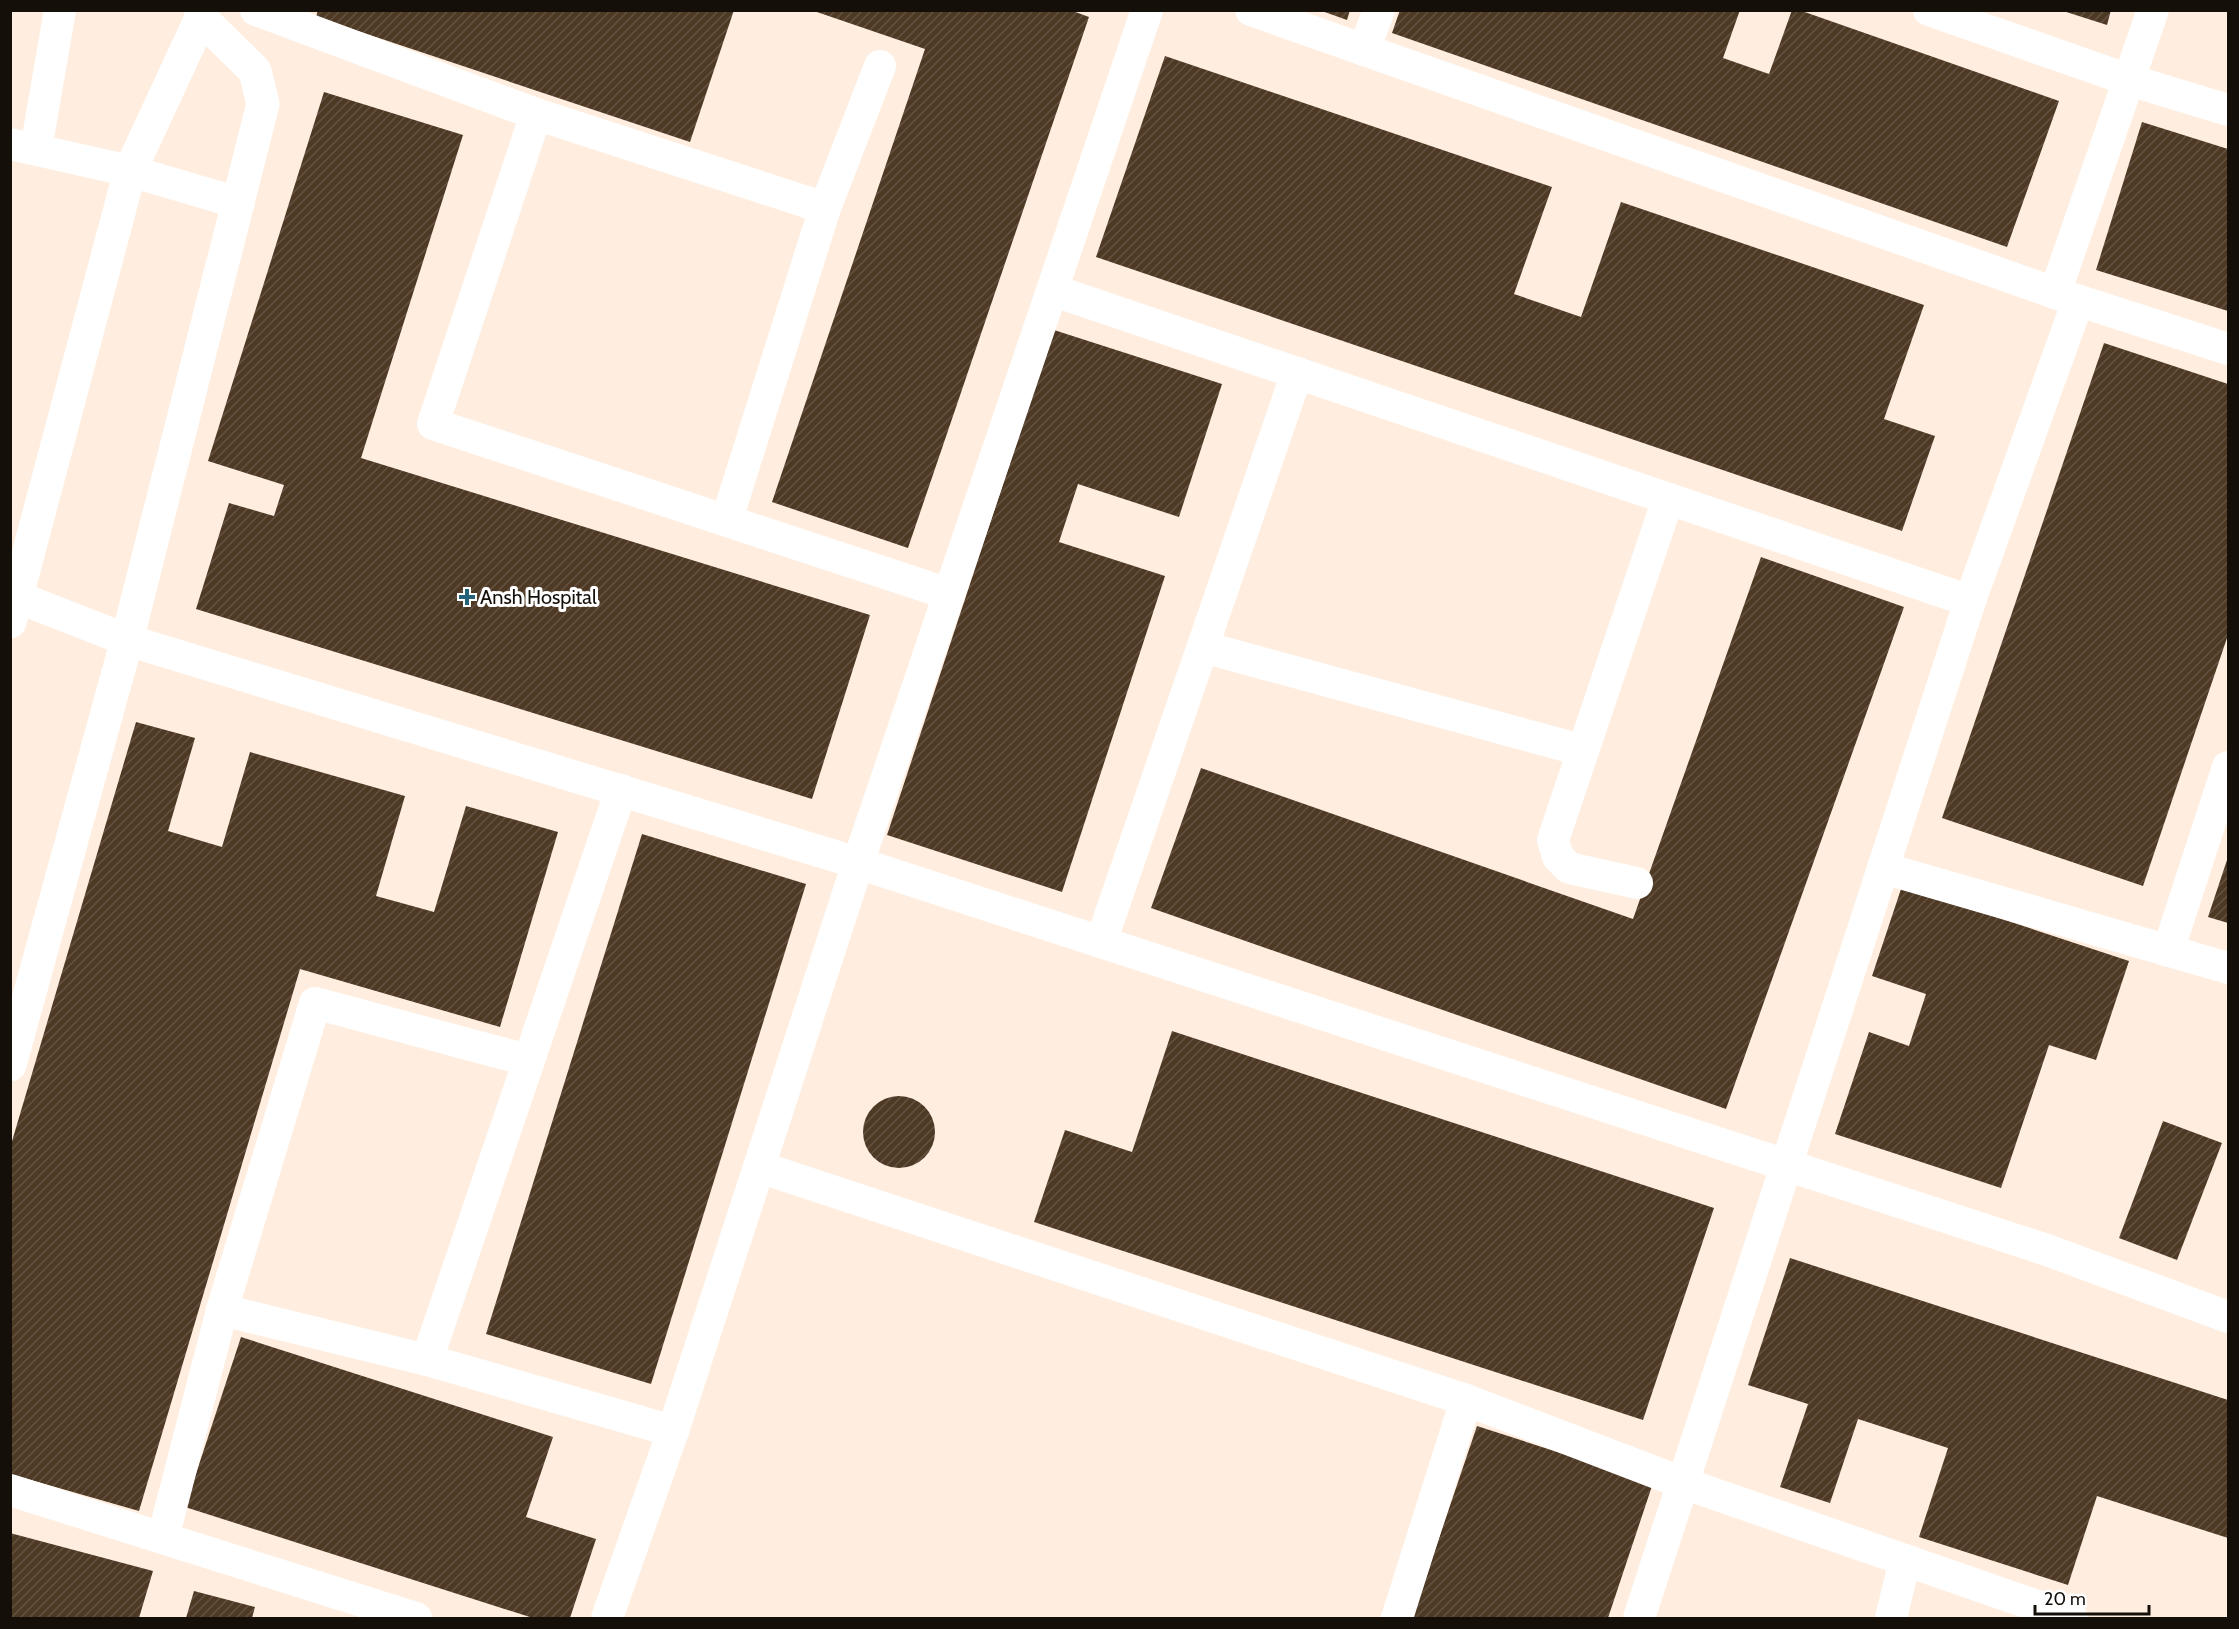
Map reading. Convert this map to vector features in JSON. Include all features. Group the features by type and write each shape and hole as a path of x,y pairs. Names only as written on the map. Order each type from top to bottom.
{"street":[{"path":"60,10 23,147 130,171 239,203"},
{"path":"256,10 536,114 825,207"},
{"path":"607,1618 673,1431 858,863 1147,10"},
{"path":"1251,10 2067,297 2229,349"},
{"path":"1364,50 1379,10"},
{"path":"1929,10 2129,80 2229,110"},
{"path":"1640,1618 2067,297 2129,80 2153,10"},
{"path":"10,1065 128,640 262,104 255,71 201,14 130,171 14,610 128,640 858,863 2047,1250 2229,1317"},
{"path":"727,519 825,207 880,66"},
{"path":"536,114 433,424 949,594"},
{"path":"1052,290 1970,601"},
{"path":"1101,942 1297,373"},
{"path":"1637,883 1569,868 1558,857 1553,840 1581,750 1668,499"},
{"path":"1203,647 1581,750"},
{"path":"2168,951 2229,767"},
{"path":"428,1360 527,1060 621,790"},
{"path":"1883,868 2229,968"},
{"path":"163,1538 222,1311 315,1003 527,1060"},
{"path":"759,1167 1466,1400 1683,1483 2072,1618"},
{"path":"222,1311 428,1360 673,1431"},
{"path":"1397,1618 1466,1400"},
{"path":"10,1490 163,1538 384,1614 416,1618"},
{"path":"1891,1618 1905,1560"}],"building":[{"path":"318,10 734,10 690,142 316,17"},
{"path":"811,10 1070,10 1089,17 908,548 772,502 925,49"},
{"path":"1319,10 1350,10 1347,20"},
{"path":"1400,10 1740,10 1723,58 1769,74 1792,10 1799,10 2059,101 2007,247 1392,33"},
{"path":"2060,10 2111,10 2107,25"},
{"path":"1165,56 1552,187 1514,294 1581,317 1621,202 1924,305 1884,419 1935,436 1902,531 1096,257"},
{"path":"324,92 463,135 361,458 870,615 812,799 196,609 229,503 274,516 284,485 208,461"},
{"path":"2142,122 2228,149 2228,311 2096,270"},
{"path":"1054,330 1222,384 1179,517 1078,484 1059,542 1165,576 1062,892 887,835"},
{"path":"2104,343 2228,384 2228,635 2143,886 1942,818"},
{"path":"1761,557 1904,607 1726,1109 1151,908 1201,768 1633,919"},
{"path":"136,722 195,738 168,831 222,847 250,752 405,796 376,896 434,912 466,806 558,832 500,1027 300,969 139,1511 10,1474 10,1148"},
{"path":"642,834 806,884 651,1384 486,1334"},
{"path":"2228,857 2228,923 2208,917"},
{"path":"1902,886 2129,961 2096,1060 2049,1045 2001,1188 1835,1134 1869,1032 1909,1046 1926,994 1872,976"},
{"path":"1172,1031 1714,1208 1643,1420 1034,1222 1065,1130 1132,1152"},
{"path":"899,1096 913,1099 925,1106 932,1118 935,1132 932,1146 925,1158 913,1165 899,1168 885,1165 873,1158 866,1146 863,1132 866,1118 873,1106 885,1099"},
{"path":"2163,1121 2222,1143 2177,1260 2119,1238"},
{"path":"1790,1258 2228,1400 2228,1538 2097,1496 2068,1585 1919,1537 1948,1448 1858,1419 1830,1503 1780,1487 1808,1404 1748,1385"},
{"path":"241,1337 553,1437 526,1517 596,1539 570,1618 533,1618 185,1507"},
{"path":"1477,1426 1653,1483 1608,1618 1412,1618"},
{"path":"10,1533 153,1571 139,1618 10,1618"},
{"path":"194,1591 255,1607 252,1618 186,1618"}],"place":[{"name":"Ansh Hospital","path":"467,597"}]}
